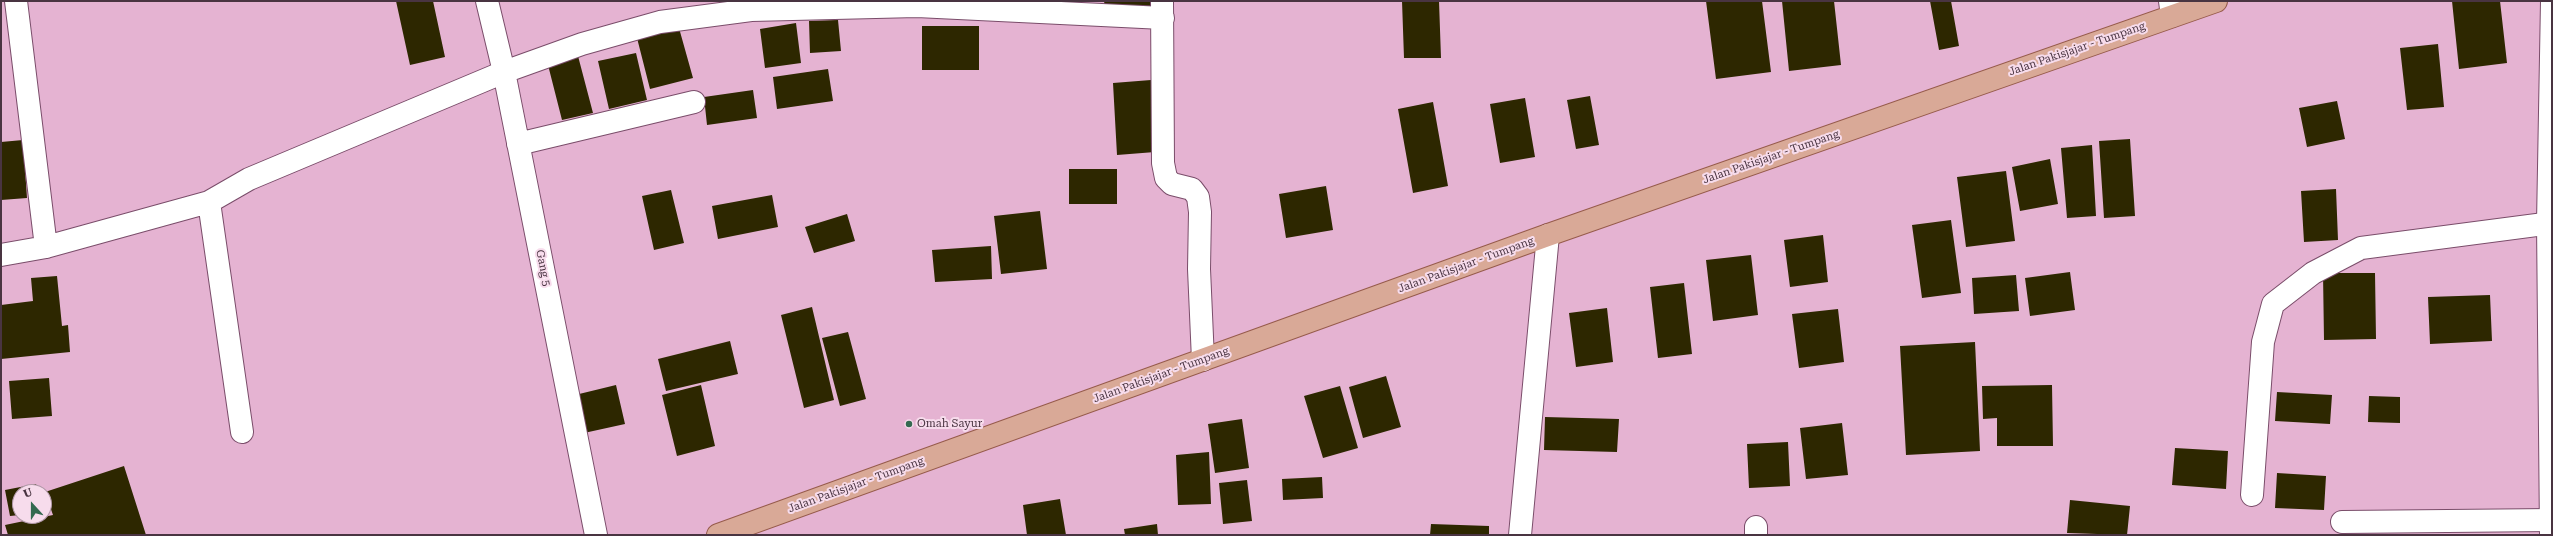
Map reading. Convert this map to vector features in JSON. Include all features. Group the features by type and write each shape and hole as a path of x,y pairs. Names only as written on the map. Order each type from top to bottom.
{"main road":[{"name":"Jalan Pakisjajar - Tumpang","path":"718,535 2171,8 2216,1"}],"street":[{"path":"16,1 46,247"},
{"name":"Gang 5","path":"487,1 504,72 596,535"},
{"path":"2342,522 2551,525 2550,223 2552,1"},
{"path":"1,256 46,247 209,202 249,179 504,72 582,44 660,22 751,10 917,6 1163,10 1163,163 1166,178 1172,184 1192,189 1198,198 1200,212 1199,270 1203,360"},
{"path":"518,144 694,102"},
{"path":"209,202 242,432"},
{"path":"2252,495 2262,342 2273,304 2313,273 2361,248 2384,243 2550,223"},
{"path":"1520,535 1548,235"}],"building":[{"path":"396,1 433,1 445,57 410,65"},
{"path":"1104,1 1153,1 1154,11 1105,7"},
{"path":"1402,1 1439,1 1441,58 1404,58"},
{"path":"1706,1 1762,1 1771,72 1716,79"},
{"path":"1782,1 1834,1 1841,65 1789,71"},
{"path":"1930,1 1951,1 1959,46 1939,50"},
{"path":"2452,1 2500,1 2507,63 2459,69"},
{"path":"838,20 841,51 810,53 809,21"},
{"path":"796,23 801,63 765,68 760,29"},
{"path":"922,26 979,26 979,70 922,70"},
{"path":"679,28 693,78 650,89 637,38"},
{"path":"2438,44 2444,107 2407,110 2400,48"},
{"path":"636,53 647,100 609,109 598,61"},
{"path":"578,56 593,113 562,120 548,65"},
{"path":"828,69 833,101 777,109 773,77"},
{"path":"1151,80 1155,152 1117,155 1113,83"},
{"path":"753,90 757,118 707,125 704,97"},
{"path":"1590,96 1599,145 1576,149 1567,100"},
{"path":"1525,98 1535,157 1500,163 1490,104"},
{"path":"2337,101 2345,139 2307,147 2299,108"},
{"path":"1433,102 1448,186 1413,193 1398,109"},
{"path":"2130,139 2135,216 2104,218 2099,141"},
{"path":"23,140 27,198 1,200 1,142"},
{"path":"2092,145 2096,216 2067,218 2061,148"},
{"path":"2050,159 2058,204 2020,211 2012,167"},
{"path":"1069,169 1117,169 1117,204 1069,204"},
{"path":"2006,171 2015,241 1966,247 1957,177"},
{"path":"1326,186 1333,230 1286,238 1279,194"},
{"path":"2336,189 2338,240 2304,242 2301,191"},
{"path":"671,190 684,243 654,250 642,196"},
{"path":"772,195 778,227 718,239 712,206"},
{"path":"1040,211 1047,269 1001,274 994,216"},
{"path":"847,214 855,241 814,253 805,227"},
{"path":"1951,220 1961,293 1922,298 1912,225"},
{"path":"1823,235 1828,282 1790,287 1784,240"},
{"path":"991,246 992,279 935,282 932,250"},
{"path":"1751,255 1758,315 1713,321 1706,260"},
{"path":"2070,272 2075,310 2030,316 2025,278"},
{"path":"2323,273 2375,273 2376,339 2324,340"},
{"path":"2016,275 2019,311 1974,314 1972,278"},
{"path":"57,276 62,326 68,325 70,352 1,359 1,305 33,301 31,278"},
{"path":"1684,283 1692,354 1658,358 1650,287"},
{"path":"2490,295 2492,341 2430,344 2428,297"},
{"path":"812,307 834,400 804,408 781,315"},
{"path":"1607,308 1613,362 1576,367 1569,313"},
{"path":"1838,309 1844,362 1799,368 1792,314"},
{"path":"848,332 866,399 840,406 822,338"},
{"path":"730,341 738,374 666,391 658,359"},
{"path":"1975,342 1980,451 1906,455 1900,346"},
{"path":"1386,376 1401,427 1363,438 1349,387"},
{"path":"49,378 52,416 12,419 9,381"},
{"path":"616,385 625,424 584,433 575,395"},
{"path":"701,385 715,446 677,456 662,395"},
{"path":"2052,385 2053,446 1997,446 1997,418 1983,419 1982,386"},
{"path":"1340,386 1358,448 1323,458 1304,396"},
{"path":"2277,392 2332,395 2330,424 2275,421"},
{"path":"2369,396 2400,397 2400,423 2368,422"},
{"path":"1545,417 1619,419 1617,452 1544,450"},
{"path":"1242,419 1249,468 1215,473 1208,424"},
{"path":"1842,423 1848,475 1806,479 1800,428"},
{"path":"1788,442 1790,486 1749,488 1747,444"},
{"path":"2175,448 2228,451 2226,489 2172,485"},
{"path":"1209,452 1211,504 1178,505 1176,455"},
{"path":"124,466 146,535 8,535 5,525 12,524 52,524 52,490"},
{"path":"2277,473 2326,476 2324,510 2275,508"},
{"path":"1322,477 1323,498 1283,500 1282,479"},
{"path":"1247,480 1252,521 1223,524 1219,483"},
{"path":"12,489 12,516 10,516 5,490"},
{"path":"1060,499 1066,535 1027,535 1023,505"},
{"path":"2070,500 2130,506 2127,535 2067,533"},
{"path":"1157,524 1158,535 1125,535 1124,529"},
{"path":"1431,524 1489,526 1489,535 1430,535"}],"place":[{"name":"Omah Sayur","path":"909,424"}]}
